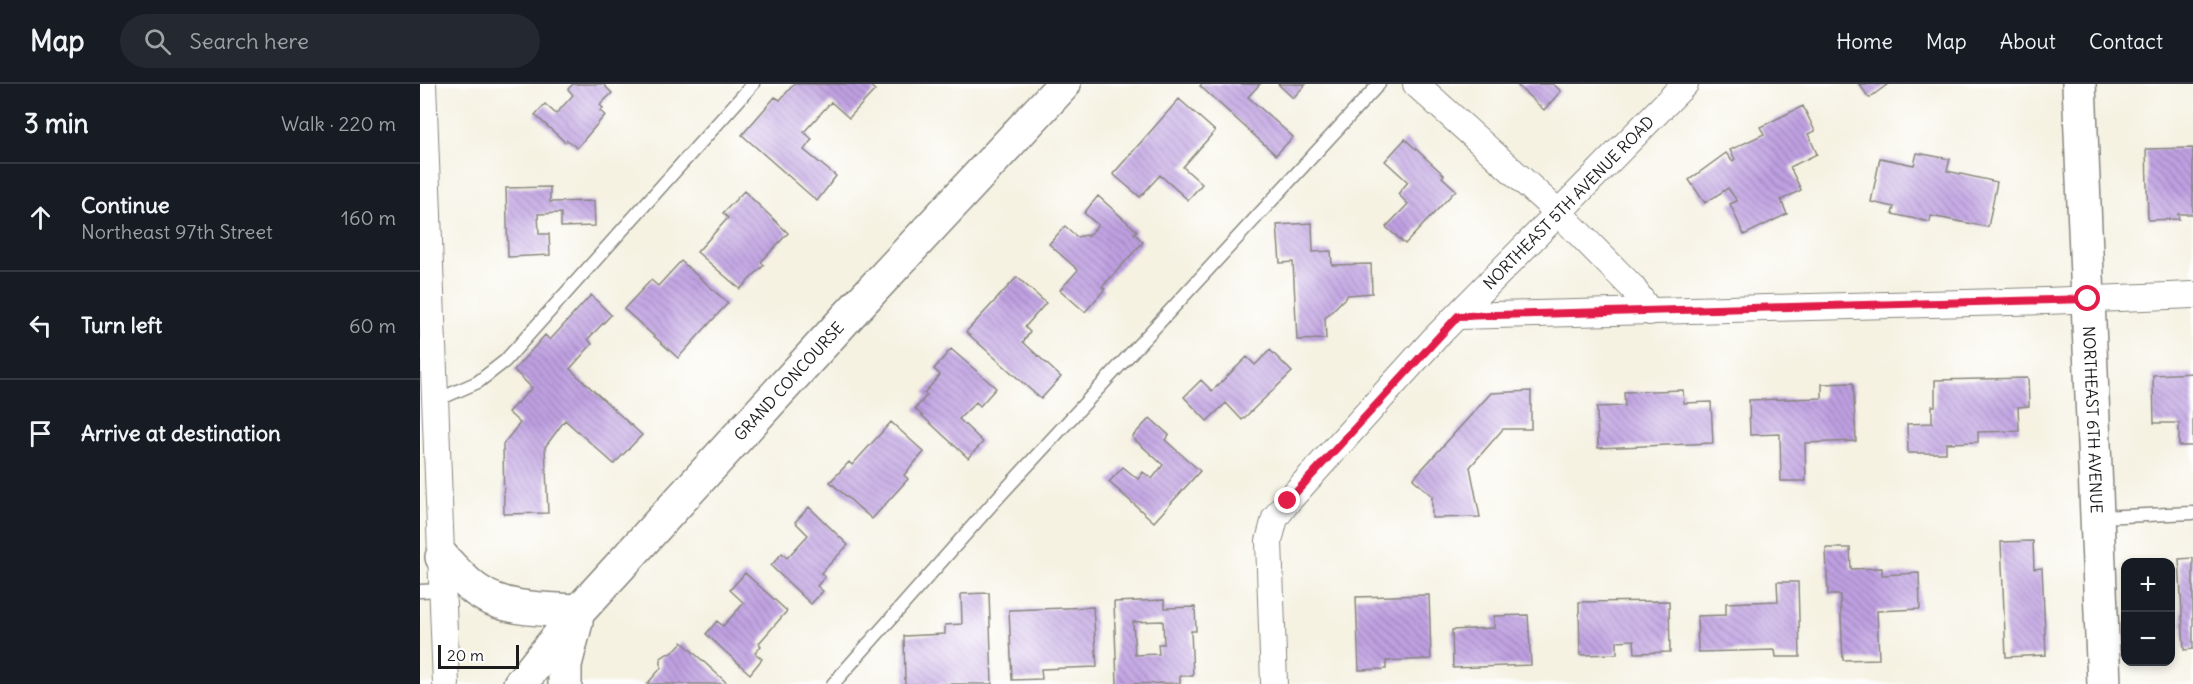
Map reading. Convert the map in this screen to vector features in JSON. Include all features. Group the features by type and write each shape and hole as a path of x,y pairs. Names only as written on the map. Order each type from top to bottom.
{"street":[{"path":"423,84 428,400 442,557 431,591 446,684"},
{"name":"GRAND CONCOURSE","path":"520,684 579,611 848,316 1064,84"},
{"path":"1416,84 1559,213 1632,287 1650,312"},
{"name":"NORTHEAST 5TH AVENUE ROAD","path":"1274,684 1269,541 1275,518 1458,316 1685,84"},
{"name":"NORTHEAST 6TH AVENUE","path":"2079,84 2104,684"},
{"path":"1458,316 2193,295"},
{"path":"442,557 480,593 507,604 539,609 579,611 565,665 565,684"}],"lane":[{"path":"428,400 478,382 505,361 753,84"},
{"path":"833,684 993,503 1379,84"},
{"path":"2097,517 2193,513"}],"building":[{"path":"573,84 603,84 612,93 600,105 603,108 600,111 605,115 577,148 567,140 565,142 535,115 545,104 556,114 573,95 568,89"},
{"path":"794,84 868,84 875,90 849,118 831,102 804,132 812,139 804,150 836,176 817,201 742,135 775,97 780,100"},
{"path":"1202,84 1260,84 1248,97 1293,137 1276,155 1200,86"},
{"path":"1278,84 1306,84 1293,98"},
{"path":"1516,84 1553,84 1561,91 1544,110"},
{"path":"1859,84 1888,84 1869,98"},
{"path":"1179,99 1215,131 1183,167 1202,184 1188,200 1160,175 1140,197 1113,174"},
{"path":"1803,106 1815,131 1808,134 1817,154 1790,167 1801,190 1781,200 1787,214 1744,235 1730,204 1737,201 1728,188 1705,203 1689,180 1726,153 1732,161 1735,159 1730,150 1764,134 1760,127"},
{"path":"1405,139 1444,175 1442,177 1456,190 1405,244 1386,227 1408,204 1398,194 1408,182 1385,161"},
{"path":"2193,148 2193,214 2178,214 2179,219 2148,220 2146,149"},
{"path":"1917,153 1950,159 1947,171 1997,182 1988,227 1931,216 1930,222 1892,214 1894,207 1871,202 1880,158 1914,165"},
{"path":"550,187 550,202 594,201 595,226 561,227 561,213 538,214 539,234 549,234 550,255 508,257 506,188"},
{"path":"744,191 788,233 761,262 764,265 740,289 697,252 728,218 723,213"},
{"path":"1098,196 1137,231 1134,233 1143,242 1102,287 1105,289 1085,312 1060,290 1078,270 1049,244 1065,226 1077,237 1086,235 1088,237 1098,225 1084,213"},
{"path":"1312,223 1313,252 1331,251 1332,265 1371,264 1372,293 1348,295 1325,318 1326,339 1297,340 1293,262 1280,263 1277,225"},
{"path":"681,261 728,303 678,358 624,309 651,280 658,286"},
{"path":"1017,277 1046,303 1025,327 1030,332 1023,342 1061,377 1041,399 966,332"},
{"path":"591,295 611,315 588,339 592,344 570,369 642,435 614,464 565,420 545,447 548,513 504,514 503,444 520,423 508,412 532,388 514,370 545,335 550,340"},
{"path":"951,349 996,388 980,406 976,402 959,419 983,442 968,458 915,409 927,395 924,393 940,375 934,369"},
{"path":"1270,350 1292,372 1242,420 1226,403 1207,421 1184,397 1201,380 1212,391 1247,357 1255,365"},
{"path":"2193,373 2193,446 2179,446 2179,423 2154,423 2153,375"},
{"path":"2028,378 2029,406 2018,407 2019,431 1978,432 1978,442 1946,443 1946,453 1908,453 1907,424 1932,423 1932,406 1935,406 1935,380"},
{"path":"1853,383 1856,441 1805,443 1806,481 1781,481 1780,434 1750,435 1749,400 1822,398 1822,384"},
{"path":"1683,390 1684,403 1711,402 1713,443 1598,448 1597,407 1625,406 1624,392"},
{"path":"1531,391 1531,429 1503,429 1470,467 1480,517 1432,518 1432,496 1413,479 1491,393"},
{"path":"1150,418 1169,435 1165,440 1200,471 1154,522 1109,482 1123,467 1138,479 1143,472 1152,479 1163,465 1132,437"},
{"path":"891,422 924,452 904,475 908,479 872,519 830,482 849,462 852,465"},
{"path":"809,507 848,545 821,573 825,577 817,586 823,591 811,604 771,566 782,553 787,558 808,535 795,522"},
{"path":"2033,541 2034,569 2042,568 2046,655 2006,657 2001,542"},
{"path":"1826,548 1850,548 1851,569 1882,568 1882,575 1919,573 1920,609 1877,611 1879,659 1843,660 1840,595 1828,595"},
{"path":"2193,558 2193,649 2184,650 2179,559"},
{"path":"745,573 787,611 759,643 761,646 755,653 762,659 750,674 706,634 717,621 723,626 744,603 730,590"},
{"path":"1777,582 1798,582 1800,657 1776,657 1775,650 1698,652 1697,616 1726,615 1726,603 1778,601"},
{"path":"989,593 992,684 905,684 904,636 945,634 945,625 962,624 961,594"},
{"path":"1429,595 1431,659 1386,661 1386,669 1359,670 1356,597"},
{"path":"1164,600 1165,608 1195,607 1196,631 1191,631 1193,676 1180,676 1180,683 1117,684 1114,602","holes":["1163,621 1164,644 1158,644 1159,654 1135,655 1133,622"]},
{"path":"1669,601 1670,652 1635,653 1634,640 1617,641 1617,654 1580,655 1579,602"},
{"path":"1093,607 1097,667 1041,669 1042,679 1012,680 1009,610"},
{"path":"1528,615 1531,665 1453,668 1452,630 1494,628 1494,616"},
{"path":"682,642 728,684 647,684 661,668 661,658 672,653"}],"route":[{"path":"1288,501 1458,316 2088,299"}]}
